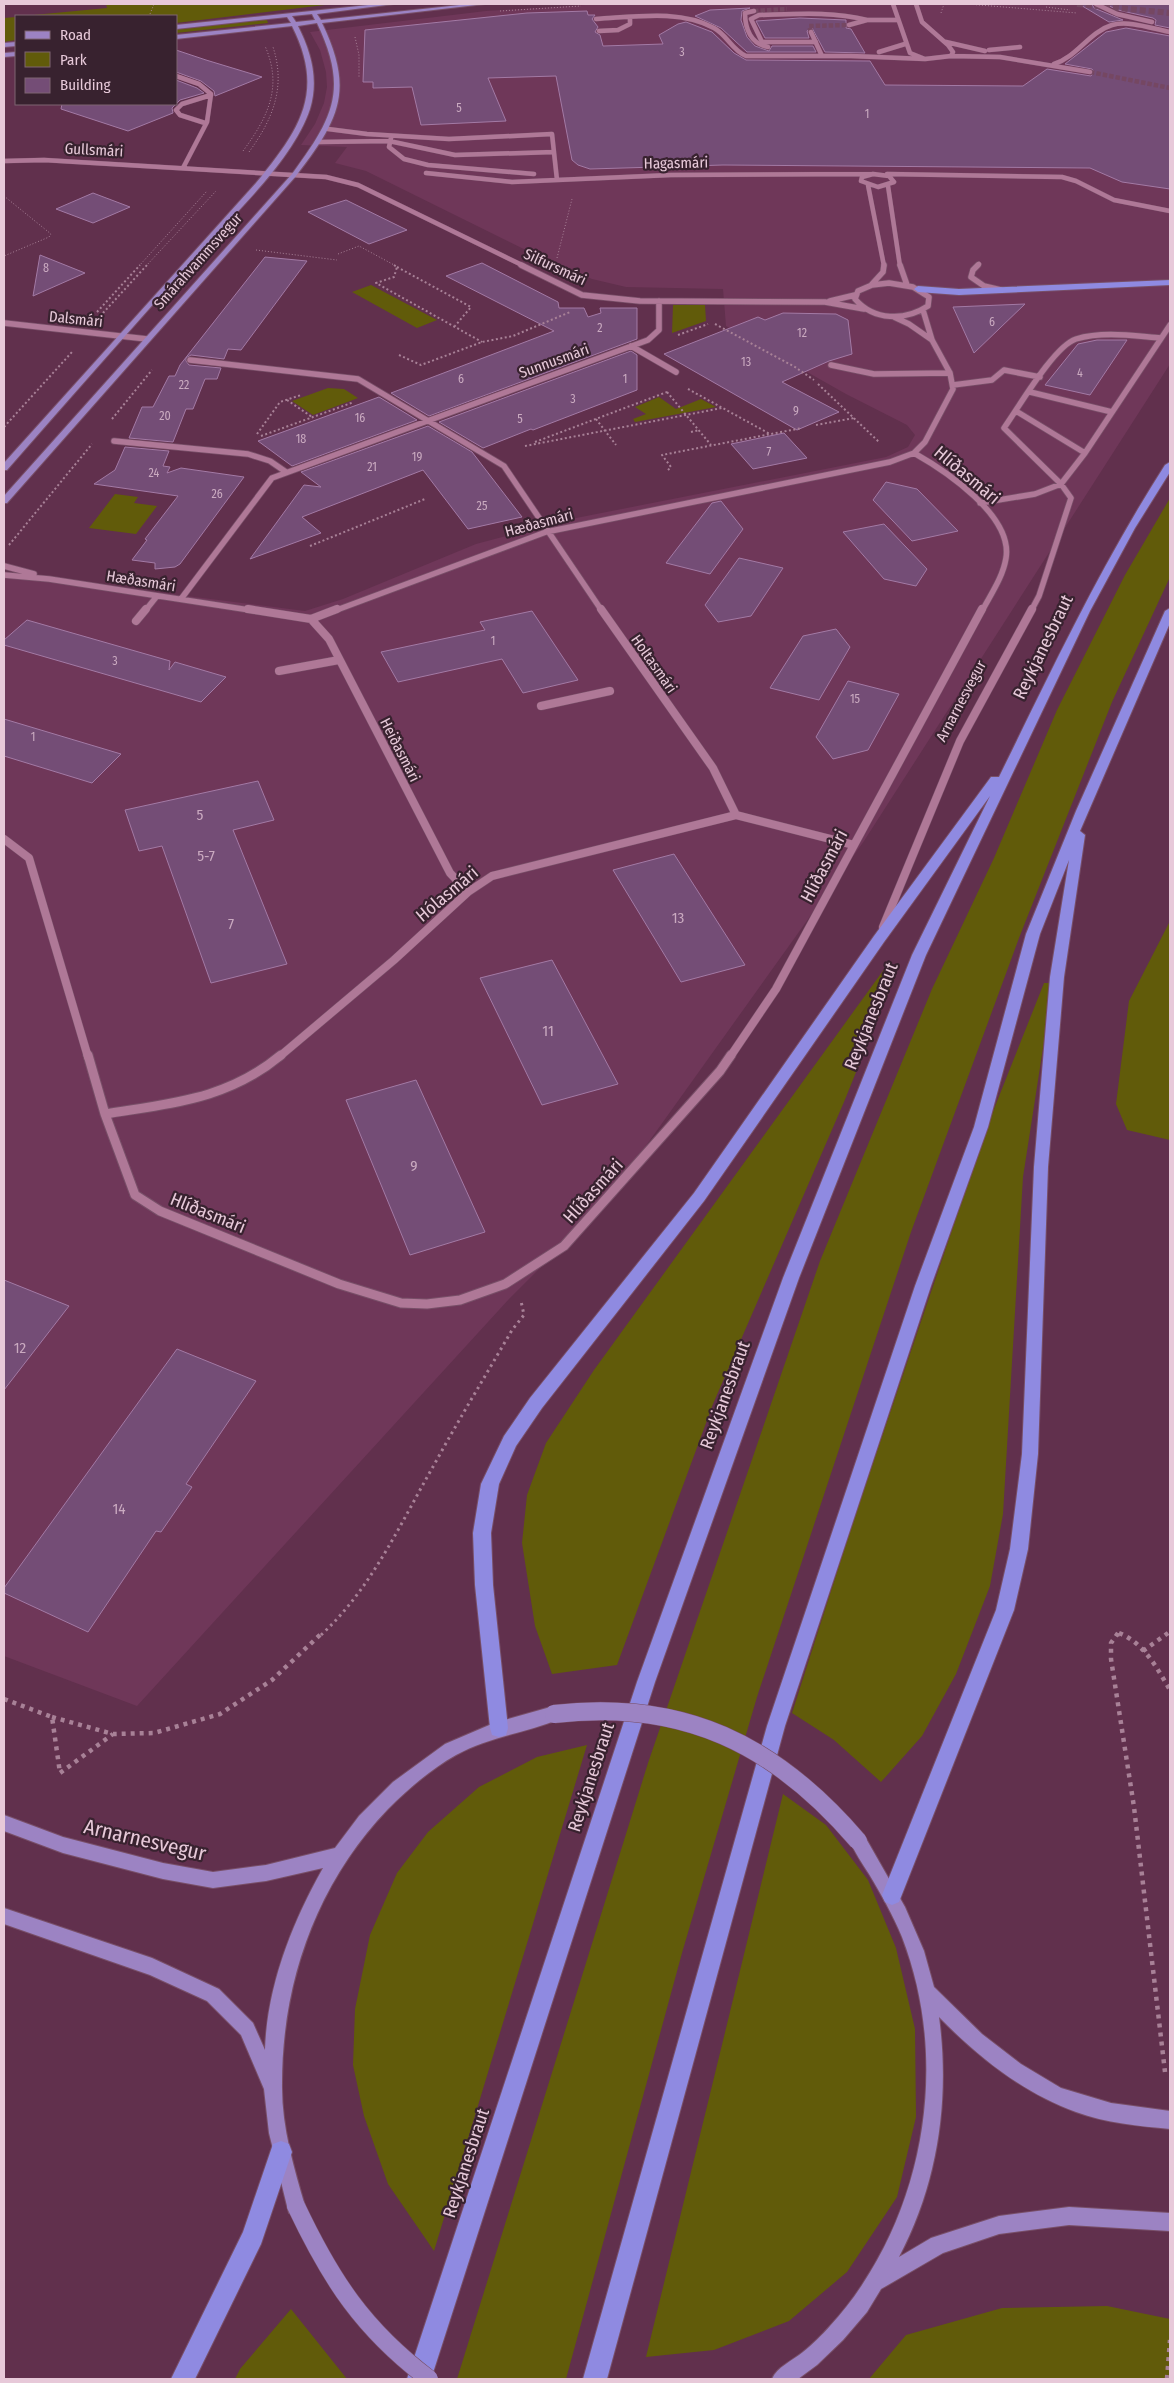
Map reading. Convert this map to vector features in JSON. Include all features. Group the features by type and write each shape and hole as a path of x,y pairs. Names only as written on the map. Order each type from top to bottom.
{"highway":[{"path":"918,289 959,292 1170,282"},
{"name":"Reykjanesbraut","path":"419,2379 646,1682 791,1278 919,955 1085,611 1130,528 1170,465"},
{"path":"595,2379 776,1726 923,1286 981,1128 1032,934 1082,811 1170,611"},
{"path":"499,1728 484,1585 482,1533 490,1484 510,1441 536,1403 699,1196 879,939 1017,750"},
{"path":"892,1895 1005,1610 1019,1550 1030,1454 1041,1167 1057,977 1082,811"},
{"path":"183,2379 253,2236 281,2152"}],"main road":[{"path":"178,27 391,4"},
{"path":"178,37 482,4"},
{"name":"Smárahvammsvegur","path":"4,501 294,175 328,129 337,99 339,81 336,61 314,12"},
{"name":"Smárahvammsvegur","path":"4,468 266,173 301,123 311,93 312,80 309,56 289,15"},
{"path":"429,2379 389,2347 351,2305 320,2258 296,2206 281,2152 273,2089 275,2025 296,1935 337,1856 383,1800 438,1757 499,1728 554,1714 609,1710 665,1716 719,1733 778,1766 817,1796 858,1841 892,1895 912,1941 926,1991 935,2064 930,2138 911,2213 876,2282 851,2316 822,2348 782,2379"},
{"name":"Arnarnesvegur","path":"4,1824 63,1845 163,1871 213,1880 266,1873 337,1856"},
{"path":"4,1916 152,1967 213,1995 247,2029 273,2089"},
{"path":"926,1991 943,2010 977,2041 1024,2078 1075,2103 1129,2116 1170,2120"},
{"path":"876,2282 938,2245 999,2225 1069,2216 1170,2222"}],"street":[{"path":"893,4 905,44 910,53 925,59"},
{"path":"916,4 921,20 931,33 952,49 951,56"},
{"path":"1096,4 1117,14 1152,22 1144,28"},
{"path":"787,9 842,13 867,20"},
{"path":"754,11 745,13 744,20 758,45 818,47"},
{"path":"816,42 762,42 751,18 824,12"},
{"path":"599,31 626,27 630,24 630,18"},
{"path":"596,19 695,20 712,27 727,37 734,50 746,56 851,56 925,59 980,55 1037,62 1090,72"},
{"path":"849,25 867,20 897,20"},
{"path":"1051,65 1063,61 1111,25 1124,24 1170,32"},
{"path":"812,32 822,56"},
{"path":"944,42 978,50 1028,57 1037,62"},
{"path":"851,56 885,52 905,44"},
{"path":"978,50 1002,51 1020,47"},
{"path":"178,77 199,84 211,95 212,111 183,168"},
{"path":"205,123 184,117 176,110 182,104 211,95"},
{"path":"328,129 392,136 460,139 552,134 557,180"},
{"path":"392,136 389,141 389,147 404,159 428,165 534,174"},
{"path":"319,142 389,141 455,155 554,152"},
{"name":"Gullsmári","path":"4,161 44,160 294,175"},
{"name":"Hagasmári","path":"426,173 512,182 672,175 929,174"},
{"path":"872,284 883,272 884,265 866,184 862,177 873,174"},
{"path":"879,174 894,180 890,185 901,273 907,285"},
{"path":"906,180 929,174 1062,177 1076,181 1114,200 1170,211"},
{"name":"Silfursmári","path":"294,175 333,178 358,185 582,294 614,300 825,302 864,308"},
{"name":"Hagasmári","path":"824,175 866,184 890,185 899,182"},
{"path":"979,264 973,270 971,277 984,286 1001,290"},
{"path":"889,316 908,315 923,310 928,306 929,297 918,289 907,285 889,283 872,284 858,290 855,295 858,304 864,308 910,324 932,340"},
{"name":"Silfursmári","path":"825,302 855,295"},
{"name":"Sunnusmári","path":"181,600 272,478 652,338 658,333 659,301"},
{"path":"923,310 932,340 950,373 953,385 992,380 1004,370 1040,377"},
{"name":"Dalsmári","path":"4,323 147,339"},
{"path":"980,502 1035,494 1061,484 1085,453 1170,325"},
{"path":"1061,484 1004,428 1060,348 1076,339 1116,334 1161,338"},
{"path":"631,346 676,372"},
{"path":"190,360 358,379 504,466 546,532"},
{"path":"831,365 845,370 862,372 950,373"},
{"path":"272,376 277,370"},
{"name":"Hæðasmári","path":"4,575 49,579 311,619 479,555 546,532 890,462 914,453 930,436 950,399 953,385"},
{"path":"1030,392 1112,412"},
{"path":"1016,411 1085,453"},
{"path":"114,441 248,454 270,461 286,472"},
{"name":"Hlíðasmári","path":"4,839 29,858 105,1114 135,1195 160,1211 339,1284 401,1303 427,1304 460,1300 505,1284 564,1246 720,1071 776,989 1008,561 1007,546 1001,528 980,502 936,466 914,453"},
{"name":"Arnarnesvegur","path":"879,939 960,741 1039,596 1064,514 1071,498 1061,484"},
{"name":"Holtasmári","path":"546,532 714,768 736,815"},
{"name":"Hæðasmári","path":"4,566 49,579"},
{"path":"136,621 157,596"},
{"name":"Heiðasmári","path":"311,619 329,639 446,864 468,892"},
{"path":"279,671 340,660"},
{"path":"541,706 610,691"},
{"name":"Hólasmári","path":"105,1114 198,1098 238,1085 274,1061 394,960 468,892 492,876 736,815 854,845"}],"path":[{"path":"967,4 1078,12 995,4"},
{"path":"248,154 271,119 278,100 279,66 270,41"},
{"path":"238,158 265,120 272,100 272,67 264,44"},
{"path":"557,259 577,179"},
{"path":"91,318 213,185"},
{"path":"98,319 220,186"},
{"path":"4,196 51,234 49,238 4,256"},
{"path":"193,207 208,208"},
{"path":"261,242 255,250 337,260"},
{"path":"338,254 359,246 470,307 455,326"},
{"path":"397,267 394,276 376,283 482,342"},
{"path":"399,355 421,365 482,342 513,336 576,310"},
{"path":"712,322 808,375 884,446"},
{"path":"4,427 69,357 73,349"},
{"path":"108,425 153,369"},
{"path":"686,384 689,390 771,434"},
{"path":"525,446 673,389"},
{"path":"666,392 712,445"},
{"path":"286,394 254,438 356,401"},
{"path":"280,402 303,394"},
{"path":"287,400 312,417"},
{"path":"518,448 722,408"},
{"path":"816,426 854,418"},
{"path":"596,419 616,445"},
{"path":"668,470 671,467 662,455 802,428"},
{"path":"691,432 699,430"},
{"path":"4,551 96,440"},
{"path":"310,546 425,499"},
{"path":"4,1700 113,1734 154,1733 220,1714 272,1680 337,1620 392,1544 433,1466 512,1330 524,1315 515,1278"},
{"path":"1143,1651 1170,1632"},
{"path":"1165,2072 1134,1807 1111,1659 1111,1643 1118,1633 1128,1636 1143,1651 1170,1690"},
{"path":"52,1716 60,1773 113,1734"},
{"path":"1167,2379 1170,2340"}],"shaded area":[{"path":"601,4 1170,4 1170,364 864,841 605,1203 509,1299 137,1706 4,1656 4,573 305,611 343,599 476,544 566,520 886,457 908,447 915,435 907,425 846,394 726,326 723,289 626,287 592,279 540,257 366,171 335,163 347,147 301,145 315,124 324,103 327,87 326,72 320,50 310,32 486,11"}],"green space":[{"path":"106,4 333,4 178,23 178,15 34,15 107,8"},
{"path":"15,17 15,40 4,42 4,18"},
{"path":"256,20 267,20 268,23 178,33 178,29"},
{"path":"371,285 437,320 417,328 352,292"},
{"path":"673,305 705,305 706,321 672,333"},
{"path":"328,388 344,389 358,398 313,415 292,401"},
{"path":"659,397 676,409 701,399 716,407 635,422 633,419 646,414 635,407"},
{"path":"115,494 138,497 134,503 157,506 136,534 89,528"},
{"path":"1170,498 1170,577 1112,702 1019,938 911,1232 757,1697 682,1953 566,2379 457,2379 648,1763 820,1261 932,989 994,858 1057,710 1125,575"},
{"path":"1170,921 1170,1140 1127,1130 1116,1104 1129,1001"},
{"path":"885,968 896,973 844,1102 713,1404 617,1665 552,1674 535,1626 522,1543 527,1495 546,1443 594,1370"},
{"path":"1044,983 1051,983 1052,990 1023,1177 1003,1514 990,1586 956,1674 922,1736 881,1782 834,1740 792,1713 853,1522 988,1124"},
{"path":"587,1745 434,2251 388,2184 364,2116 353,2065 355,2009 370,1935 397,1873 428,1832 479,1787 537,1757"},
{"path":"783,1794 826,1825 868,1880 896,1948 915,2029 916,2117 897,2197 847,2272 789,2321 714,2350 646,2357"},
{"path":"1107,2306 1170,2319 1170,2379 869,2379 906,2335 1002,2308"},
{"path":"291,2309 347,2379 235,2379 240,2369"}],"building":[{"path":"1079,4 1092,4 1094,8 1123,20 1109,22"},
{"path":"1105,4 1170,4 1170,28 1155,25 1156,20 1153,18 1118,10"},
{"path":"750,8 742,11 741,20 747,37 755,46 769,51 772,46 813,46 816,52 747,52 721,28 695,16 710,10"},
{"path":"587,11 588,15 595,15 592,19 598,27 595,32 600,35 603,46 663,44 659,35 678,24 686,22 712,32 734,53 746,60 870,61 885,85 1023,86 1047,69 1091,76 1094,72 1092,69 1065,64 1106,32 1126,28 1170,36 1170,189 1122,182 1090,168 723,165 590,169 578,165 572,160 556,76 488,78 506,121 421,125 412,87 373,88 373,82 363,82 365,30 527,13"},
{"path":"800,18 846,20 846,28 851,29 865,53 825,52 812,28 807,31 809,38 765,38 756,21"},
{"path":"178,51 262,77 215,96 214,91 201,81 178,73"},
{"path":"178,81 197,88 204,93 178,102"},
{"path":"62,105 175,105 172,108 173,113 128,131 61,109"},
{"path":"93,193 130,207 93,223 56,209"},
{"path":"346,200 407,230 369,244 308,212"},
{"path":"40,255 85,273 33,296"},
{"path":"265,257 307,261 241,350 228,349 224,359 191,355 186,358 189,365 221,368 217,379 205,379 193,409 186,409 173,442 129,438 142,407 153,407 169,376 175,376 180,365"},
{"path":"482,263 558,302 559,308 584,308 588,317 601,313 600,308 637,308 637,339 429,416 391,393 554,331 446,276"},
{"path":"1025,304 974,353 953,307"},
{"path":"783,313 836,314 848,320 852,354 829,361 782,382 839,412 797,430 664,354 758,317 765,320"},
{"path":"1097,340 1127,340 1090,395 1045,385 1078,344"},
{"path":"631,351 637,355 637,390 533,430 531,429 483,448 439,422"},
{"path":"379,397 417,420 292,466 258,441"},
{"path":"428,426 472,452 522,517 468,529 423,470 302,517 321,533 250,559 304,485 321,487 301,472"},
{"path":"784,433 807,458 753,469 731,444"},
{"path":"125,447 169,451 163,466 170,467 167,473 181,468 244,477 180,564 175,567 155,569 155,563 132,560 147,540 145,539 178,496 94,484 115,470"},
{"path":"886,482 917,489 958,531 912,541 873,500"},
{"path":"721,501 743,529 710,574 666,563 712,503"},
{"path":"884,524 927,569 916,586 884,579 843,532"},
{"path":"739,558 783,568 751,616 718,622 705,605"},
{"path":"532,611 578,680 523,693 502,659 398,682 381,652 485,630 480,622"},
{"path":"27,620 170,661 169,670 175,662 226,677 201,702 4,645 4,640"},
{"path":"836,629 850,647 819,700 770,688 803,636"},
{"path":"848,681 899,694 868,750 833,759 816,737"},
{"path":"4,719 121,754 92,783 4,756"},
{"path":"258,781 274,820 233,830 287,964 211,983 162,846 139,851 125,810"},
{"path":"674,854 745,965 681,982 613,870"},
{"path":"552,960 618,1084 542,1105 480,978"},
{"path":"416,1080 485,1232 410,1255 346,1100"},
{"path":"4,1280 69,1306 4,1390"},
{"path":"177,1349 256,1381 186,1484 192,1487 161,1532 156,1531 88,1632 4,1593 4,1588"}],"tunnel":[{"path":"1077,4 1170,13"},
{"path":"754,11 787,9"},
{"path":"811,32 809,26 849,25"},
{"path":"1090,72 1170,88"}]}
